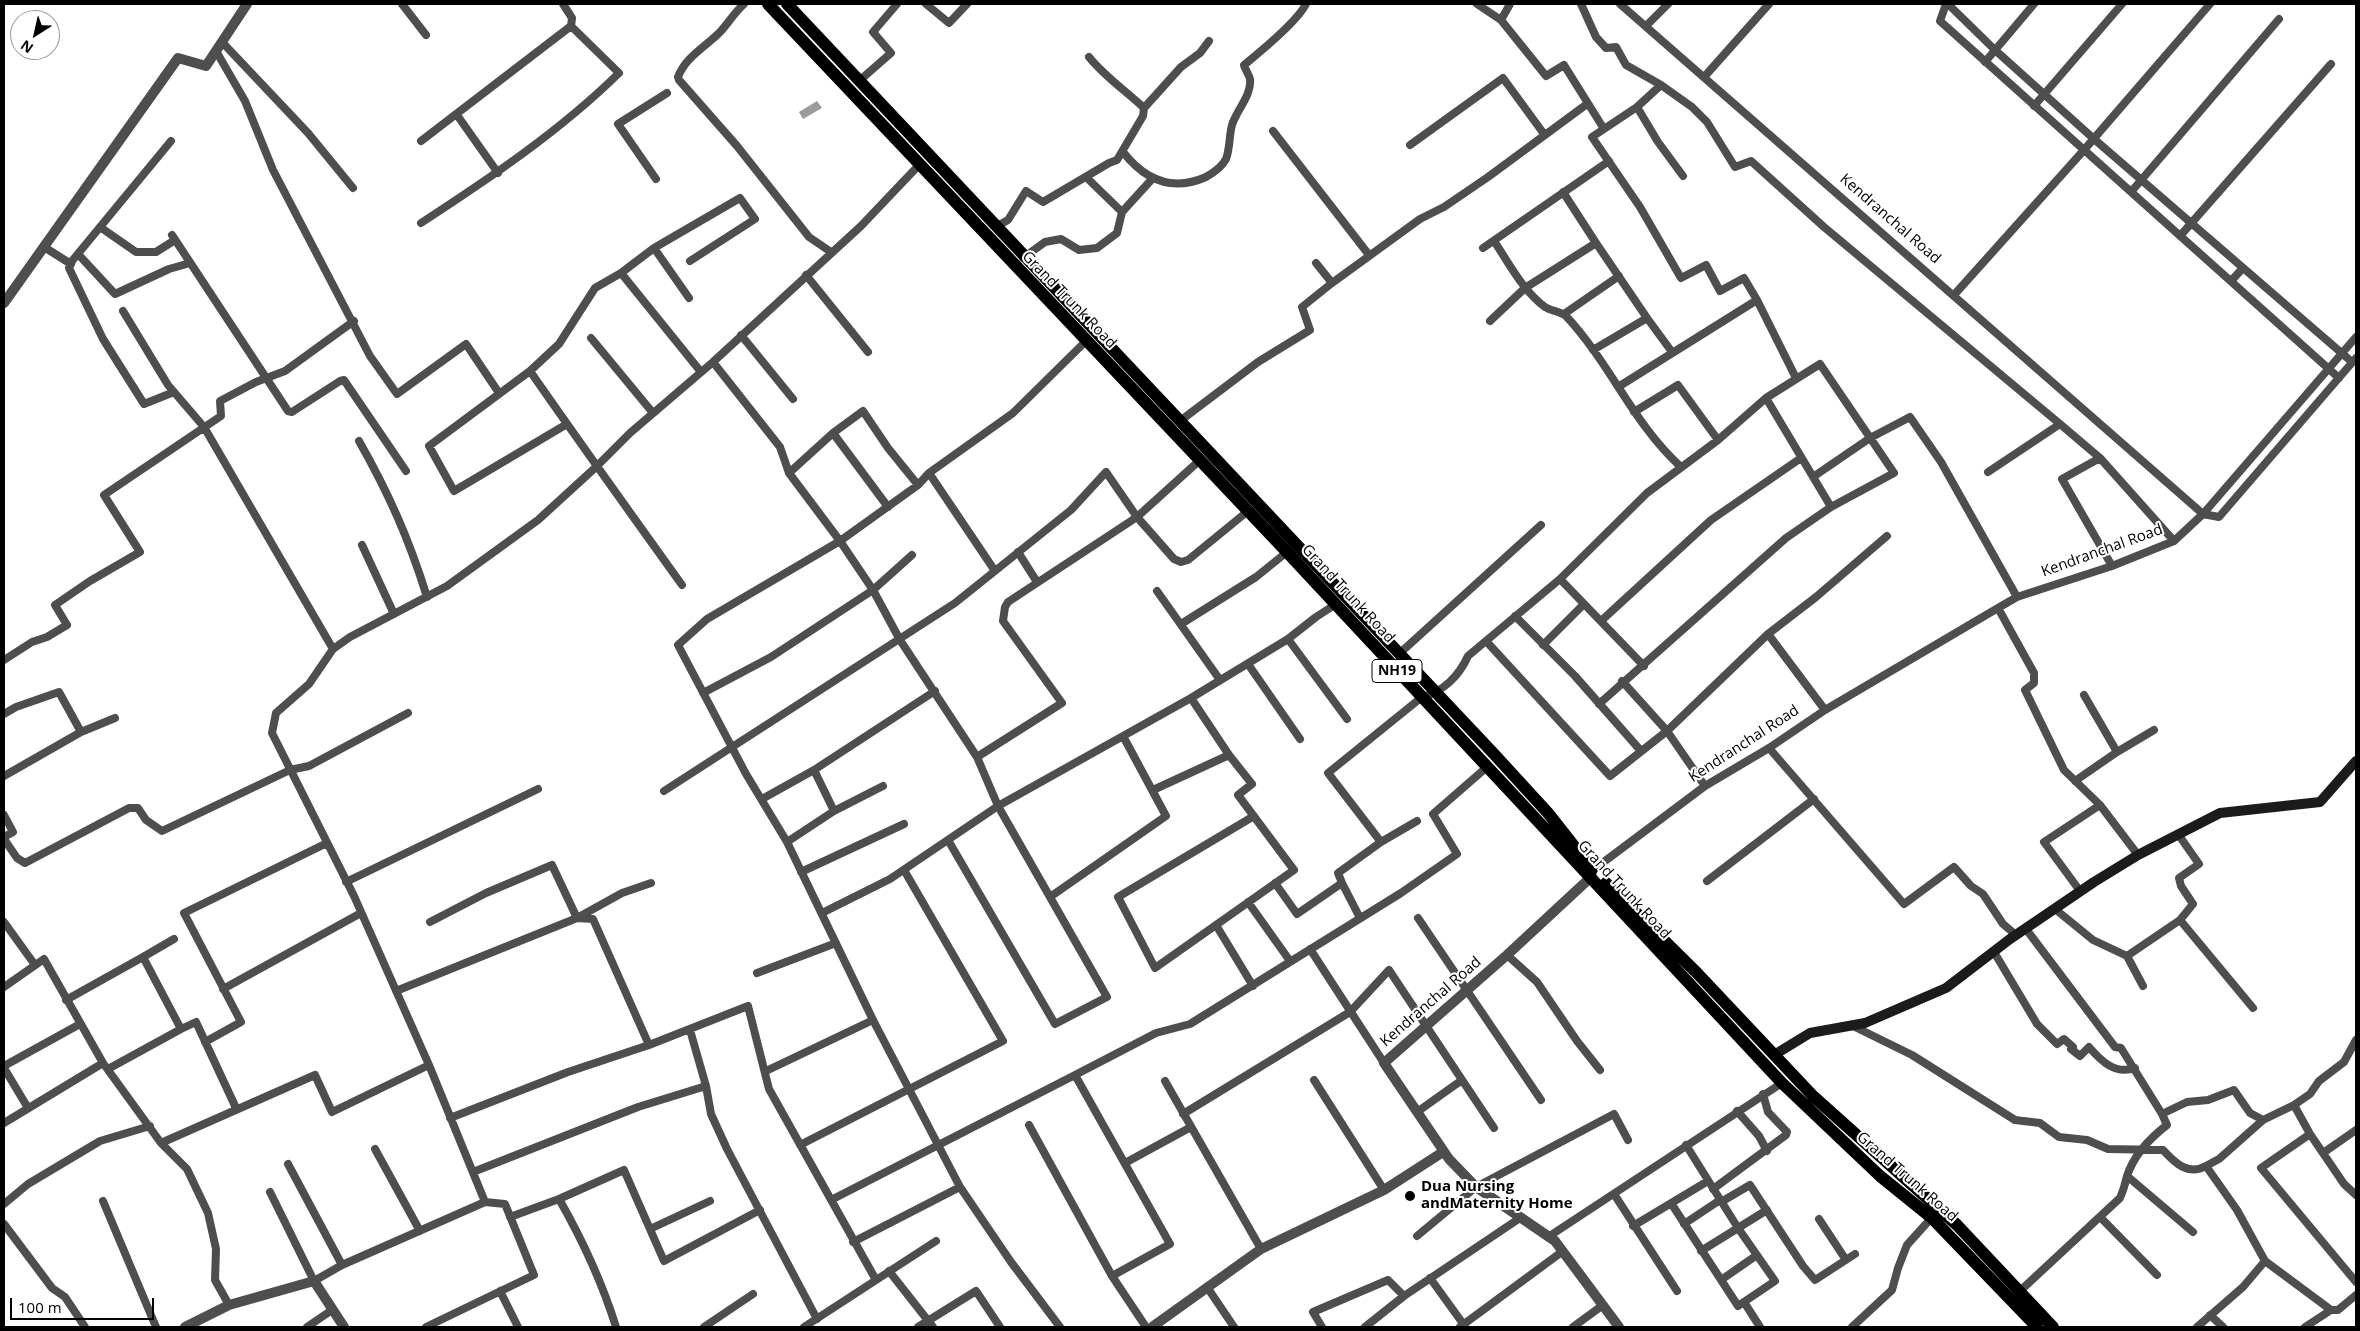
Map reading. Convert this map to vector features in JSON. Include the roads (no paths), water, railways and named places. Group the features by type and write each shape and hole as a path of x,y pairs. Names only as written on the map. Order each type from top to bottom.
{"highway":[{"name":"Grand Trunk Road","path":"768,4 1288,552 1487,767 1592,874 1782,1083 1880,1176 1936,1213 2037,1327"},
{"name":"Grand Trunk Road","path":"787,4 1400,653 1548,813 1592,874 1697,972 1820,1103 2020,1291 2053,1327"}],"main road":[{"path":"1774,1055 1810,1033 1864,1023 1946,988 2016,935 2080,891 2138,855 2220,813 2320,802 2356,761"}],"street":[{"path":"4,303 178,58 206,66 248,4"},
{"path":"402,4 426,35"},
{"path":"421,141 571,26 572,18 563,4"},
{"path":"744,4 719,33 701,47 684,65 678,77 737,146 809,237 831,252"},
{"path":"859,81 891,52 873,32 897,4"},
{"path":"926,4 949,23 967,4"},
{"path":"1123,152 1134,164 1153,178 1175,185 1214,173 1225,160 1232,125 1248,91 1250,79 1244,65 1267,46 1299,14 1306,4"},
{"path":"1477,4 1501,20 1546,76 1564,66 1586,104 1604,129"},
{"path":"1501,20 1510,4"},
{"path":"1581,4 1596,37 1606,48 1616,47 1626,65 1661,85 1692,107 1707,122 1735,167 1751,161 1824,227 2100,458 2174,541"},
{"name":"Kendranchal Road","path":"1384,1063 1466,989 1507,955 1592,874 1705,786 1769,748 1825,710 2017,597 2112,566 2174,541 2203,514 1705,76 1620,4"},
{"path":"1646,26 1668,4"},
{"path":"1705,76 1769,4"},
{"path":"2339,378 2328,368 2230,282 1940,21 1947,4 1994,50 2141,180 2342,353 2354,360 2339,378 2219,517 2203,514 2328,368 2342,353 2356,337"},
{"path":"1985,62 2034,4"},
{"path":"2034,106 2122,4"},
{"path":"1954,295 2084,150 2210,4"},
{"path":"2131,192 2279,19"},
{"path":"421,222 498,173 601,91 619,73 571,26"},
{"path":"991,222 999,225 1008,220 1026,191 1043,202 1117,160 1143,116 1144,108 1181,67 1200,53 1209,41"},
{"path":"222,42 308,132 353,188"},
{"path":"216,51 245,101 273,170 354,321 370,356 397,394 466,344 499,394"},
{"path":"1088,57 1098,69 1112,78 1144,108"},
{"path":"2180,236 2331,64"},
{"path":"1410,145 1503,78 1544,134"},
{"path":"1661,85 1637,107 1592,137 1640,207 1681,278 1706,266 1720,291 1744,278 1796,378"},
{"path":"656,179 618,124 667,93"},
{"path":"1180,421 1258,362 1310,330 1302,307 1332,282 1420,219 1444,207 1488,177 1586,104"},
{"path":"1637,107 1658,142 1682,176"},
{"path":"457,115 498,173"},
{"path":"1273,131 1369,255"},
{"path":"172,141 78,254 69,268 103,339 144,404 174,392"},
{"path":"1484,248 1609,162"},
{"path":"485,1202 429,1065 361,913 272,733 276,713 309,684 333,649 350,637 427,597 468,572 531,525 596,467 630,433 713,362 861,226 919,165"},
{"path":"1086,177 1122,212"},
{"path":"1014,265 1045,242 1061,239 1080,250 1097,248 1117,233 1122,212 1153,178"},
{"path":"1563,192 1647,318 1672,352"},
{"path":"567,424 454,491 429,446 530,371 559,344 595,288 621,273 654,248 740,198 755,219 690,261"},
{"path":"100,228 136,252 156,252 174,238 283,405 292,412 340,380 344,380 406,471"},
{"path":"1494,241 1525,288 1546,308 1564,314 1593,350 1662,450 1682,467"},
{"path":"1490,321 1525,288 1596,243"},
{"path":"44,246 71,264"},
{"path":"654,248 689,298"},
{"path":"78,254 115,294 168,270 190,263"},
{"path":"1316,263 1332,282"},
{"path":"2230,282 2243,268"},
{"path":"621,273 700,372"},
{"path":"806,275 868,352"},
{"path":"1564,314 1619,276"},
{"path":"1618,387 1757,300"},
{"path":"122,310 168,385 204,427 333,649"},
{"path":"1593,350 1647,318"},
{"path":"4,660 32,642 47,637 68,625 55,604 140,552 104,495 221,416 220,401 265,378 285,371 354,321"},
{"path":"741,335 793,399"},
{"path":"591,338 653,413"},
{"path":"1060,1327 1011,1262 960,1187 939,1143 872,1020 787,842 746,774 678,645 707,619 840,541 918,485 929,473 1013,413 1086,341"},
{"path":"713,362 780,447 789,473 840,541 873,590 900,640 978,757 998,806 1107,997 1055,1024 948,840"},
{"path":"1381,842 1328,773 1422,697 1436,694 1462,670 1468,656 1560,579 1646,493 1718,440 1766,398 1820,364 1894,473 1831,507 1786,538 1644,666 1622,681 1599,704"},
{"path":"530,371 596,467 682,585"},
{"path":"1634,412 1678,385 1718,440"},
{"path":"1766,398 1831,507"},
{"path":"789,473 833,433 862,411 888,448 918,485"},
{"path":"1813,477 1870,438 1910,417 1941,462 2017,597"},
{"path":"1988,472 2060,424"},
{"path":"833,433 888,507"},
{"path":"359,442 386,490 412,547 427,597"},
{"path":"1601,621 1711,520 1801,458"},
{"path":"2100,458 2062,479 2112,566"},
{"path":"978,757 1062,703 1003,620 1005,607 1008,602 1136,517 1200,460"},
{"path":"664,791 955,603 1071,510 1106,472 1136,517 1174,559 1181,562 1188,560 1248,511"},
{"path":"929,473 995,571"},
{"path":"1400,653 1542,525"},
{"path":"1486,641 1610,776 1667,731 1768,634 1816,597 1887,536"},
{"path":"362,545 394,614"},
{"path":"1018,552 1038,582"},
{"path":"1181,624 1256,577 1288,552"},
{"path":"704,693 771,657 873,590 912,555"},
{"path":"1560,579 1644,666"},
{"path":"1157,591 1220,680"},
{"path":"822,913 904,870 998,806 1191,698 1288,640 1316,617 1336,604"},
{"path":"1543,645 1584,604"},
{"path":"1998,608 2034,673 2034,683 2025,690 2064,770 2100,805 2138,855"},
{"path":"1515,616 1575,676 1641,751"},
{"path":"1768,634 1825,710"},
{"path":"1288,640 1347,719"},
{"path":"1248,664 1300,739"},
{"path":"1622,681 1667,731 1705,786"},
{"path":"762,799 814,770 935,691"},
{"path":"4,714 16,707 59,692 81,732"},
{"path":"2084,695 2116,752"},
{"path":"1191,698 1229,755 1252,784 1238,795 1254,816 1294,870 1155,968 1118,897 1254,816"},
{"path":"4,816 13,832 4,838 17,858 25,863 130,808 138,808 146,820 162,830 290,770 309,766 408,713"},
{"path":"4,776 81,732 115,718"},
{"path":"2075,781 2116,752 2154,730"},
{"path":"1050,897 1166,816 1154,790 1123,736"},
{"path":"1769,748 1904,904 1954,868 1971,886 1983,894 2003,924 2016,935"},
{"path":"1154,790 1229,755"},
{"path":"831,1200 1156,1033 1190,1024 1401,893 1457,854 1433,814 1487,767"},
{"path":"814,770 834,812"},
{"path":"787,842 834,812 882,786"},
{"path":"346,882 538,789"},
{"path":"1707,881 1814,799"},
{"path":"2080,891 2063,864 2044,842 2100,805"},
{"path":"1360,918 1338,873 1381,842 1417,821"},
{"path":"801,872 904,824"},
{"path":"2127,956 2180,920 2193,904 2181,886 2180,878 2199,864 2178,834"},
{"path":"205,1042 241,1022 184,913 327,843"},
{"path":"430,922 486,893 552,865 577,918"},
{"path":"800,1145 1003,1041 904,870"},
{"path":"396,991 577,918 622,893 650,883"},
{"path":"1275,884 1297,914 1342,883"},
{"path":"1248,902 1290,961"},
{"path":"2055,909 2094,940 2127,956 2143,986"},
{"path":"224,989 361,913"},
{"path":"577,918 593,919 649,1045"},
{"path":"1418,918 1541,1100"},
{"path":"2180,920 2254,1008"},
{"path":"4,922 35,965"},
{"path":"1216,925 1252,986"},
{"path":"2020,1291 2101,1218 2120,1198 2140,1151 2155,1134 2168,1125 2135,1068 2121,1048 2115,1047 2026,929"},
{"path":"66,1000 174,939"},
{"path":"756,973 836,943"},
{"name":"Kendranchal Road","path":"1310,949 1443,1152 1476,1187 1555,1241 1619,1327"},
{"path":"1994,952 2037,1024 2057,1044 2064,1039 2073,1047 2071,1049 2080,1056 2088,1047 2103,1063 2126,1071 2135,1068"},
{"path":"1507,955 1537,982 1577,1041 1600,1070"},
{"path":"142,957 181,1029"},
{"path":"4,988 44,959 66,1000 106,1066 161,1143 187,1169 208,1213 216,1249 214,1280 229,1305"},
{"path":"1183,1114 1350,1012 1389,970 1427,1024 1494,1128"},
{"path":"450,1118 568,1072 690,1030 748,1006 766,1071 769,1089 876,1280"},
{"path":"766,1071 872,1020"},
{"path":"4,1123 106,1066 196,1022 236,1108"},
{"path":"28,1108 4,1067 80,1024"},
{"path":"1853,1026 1912,1055 2016,1120 2040,1123 2059,1136 2087,1140 2108,1149 2162,1150 2174,1163 2190,1170 2199,1170 2219,1159 2263,1120 2294,1105 2310,1094 2319,1081 2344,1062 2356,1040"},
{"path":"690,1030 706,1086 711,1114 785,1262 817,1319"},
{"path":"161,1143 236,1108 314,1075 332,1112 429,1065"},
{"path":"1075,1076 1170,1244 1112,1276"},
{"path":"1314,1080 1384,1190"},
{"path":"1417,1112 1462,1080"},
{"path":"1165,1081 1261,1249"},
{"path":"1548,1237 1782,1083"},
{"path":"473,1172 638,1107 706,1086"},
{"path":"2162,1114 2187,1102 2208,1100 2234,1090 2250,1113 2263,1120"},
{"path":"1713,1188 1766,1151 1787,1132 1768,1112 1763,1094"},
{"path":"2294,1105 2310,1134 2344,1184 2356,1195"},
{"path":"1737,1111 1759,1136 1766,1151"},
{"path":"1417,1236 1476,1187 1614,1114 1628,1140"},
{"path":"1029,1125 1112,1276 1146,1327"},
{"path":"4,1204 28,1184 100,1141 150,1126"},
{"path":"1125,1163 1191,1127"},
{"path":"2323,1153 2356,1130"},
{"path":"2310,1134 2261,1168 2356,1282"},
{"path":"1671,1203 1738,1306 1775,1281 1738,1228 1686,1145"},
{"path":"375,1148 420,1231"},
{"path":"1152,1327 1261,1249 1384,1190 1443,1152"},
{"path":"288,1164 342,1265"},
{"path":"2206,1166 2237,1210 2264,1261 2331,1310"},
{"path":"510,1217 559,1199 624,1170 664,1261 760,1210"},
{"path":"2128,1176 2193,1232"},
{"path":"1633,1226 1708,1180"},
{"path":"1684,1224 1750,1185 1815,1280 1855,1254"},
{"path":"853,1242 960,1187"},
{"path":"270,1192 314,1281 344,1327"},
{"path":"1614,1194 1633,1226 1678,1291"},
{"path":"559,1199 586,1248 606,1294 616,1327"},
{"path":"103,1201 156,1327"},
{"path":"650,1229 710,1201"},
{"path":"185,1327 229,1305 314,1281 342,1265 485,1202 505,1204 534,1275 426,1327"},
{"path":"1702,1251 1767,1210"},
{"path":"1852,1327 1892,1290 1907,1245 1936,1213"},
{"path":"1365,1327 1404,1296 1520,1218"},
{"path":"2101,1218 2157,1275"},
{"path":"1819,1219 1846,1260"},
{"path":"4,1224 52,1288 65,1297 85,1327"},
{"path":"804,1327 936,1241"},
{"path":"1430,1278 1462,1326 1563,1251"},
{"path":"1721,1280 1757,1255"},
{"path":"2197,1327 2243,1287 2264,1261"},
{"path":"889,1270 930,1324"},
{"path":"1322,1327 1313,1312 1388,1280 1404,1296"},
{"path":"1207,1287 1234,1327"},
{"path":"500,1291 518,1327"},
{"path":"918,1327 930,1324 976,1291 1000,1327"},
{"path":"704,1327 753,1294"},
{"path":"2306,1327 2331,1310 2338,1310 2356,1295"},
{"path":"1744,1302 1760,1327"},
{"path":"1573,1327 1603,1305"},
{"path":"307,1327 332,1310"},
{"path":"2210,1315 2223,1327"}],"place":[{"name":"Dua Nursing andMaternity Home","path":"1410,1196"}]}
